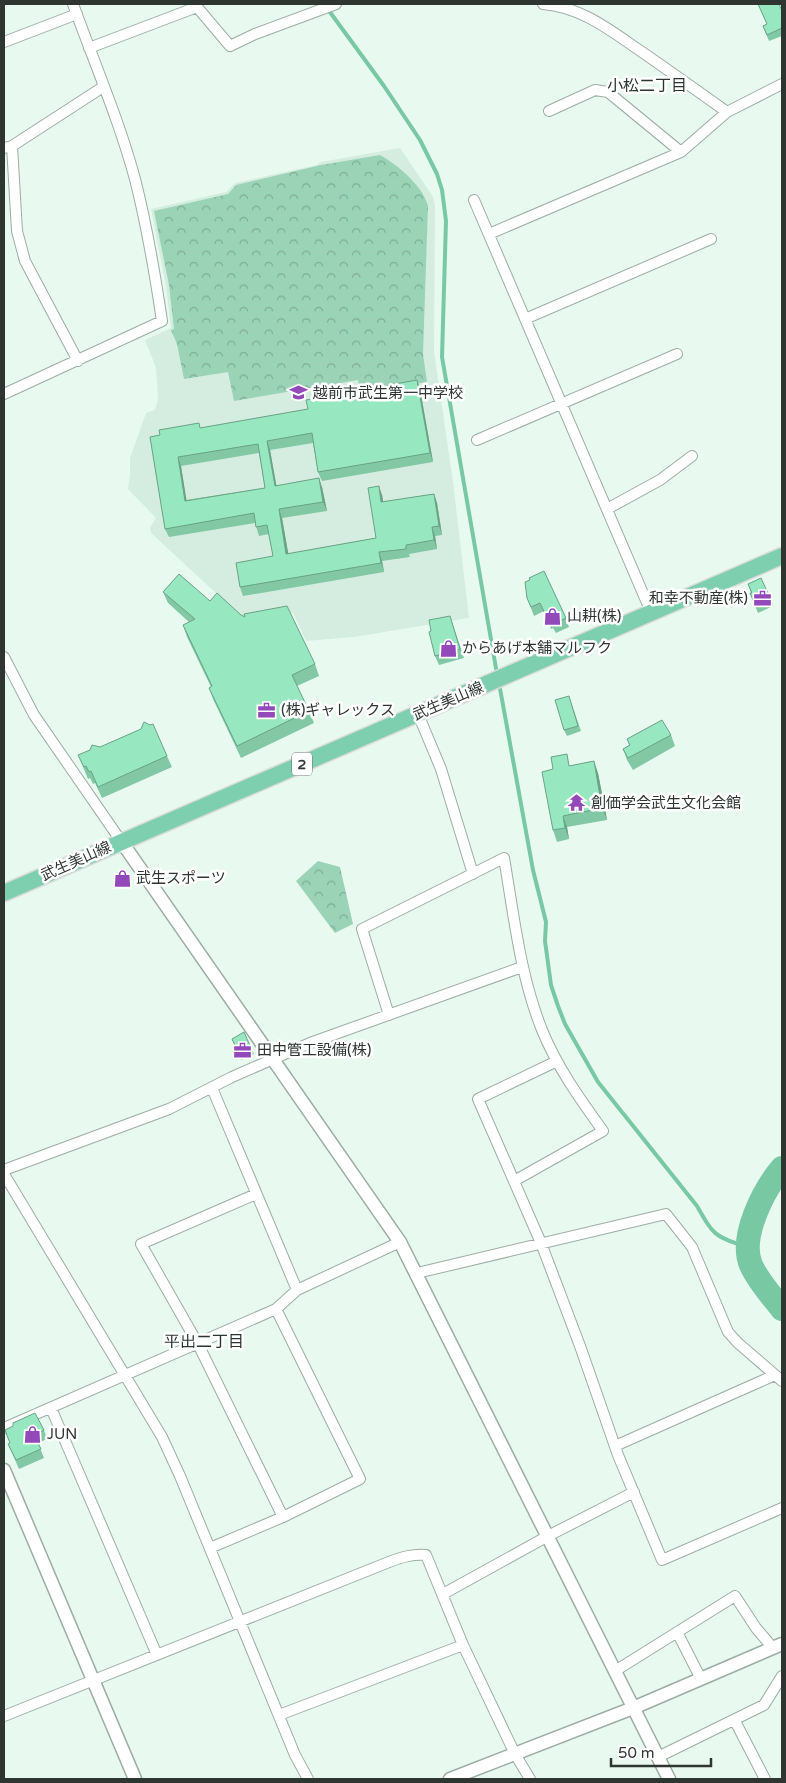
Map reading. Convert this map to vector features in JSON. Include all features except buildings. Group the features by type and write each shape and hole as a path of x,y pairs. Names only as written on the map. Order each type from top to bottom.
{"main road":[{"name":"武生美山線","path":"4,894 121,841 782,556"}],"street":[{"path":"89,48 196,5 230,46 255,34 336,4"},
{"path":"543,4 560,5 580,13 611,31 727,112"},
{"path":"4,42 75,9 135,180 156,278 162,321 4,394"},
{"path":"489,234 681,152 727,112 782,84"},
{"path":"78,360 25,261 17,231 8,147 103,87"},
{"path":"549,110 594,90 608,92 681,152"},
{"path":"474,200 651,612"},
{"path":"526,319 711,239"},
{"path":"477,440 677,354"},
{"path":"607,509 660,480 692,456"},
{"path":"4,657 34,715 400,1242 669,1779"},
{"path":"418,714 441,769 472,874"},
{"path":"389,1015 362,929 504,858 522,967 542,1028 571,1087 603,1131 514,1181"},
{"path":"4,1170 161,1112 232,1077 310,1043 522,967"},
{"path":"557,1061 478,1099 540,1243 580,1346 615,1446 662,1560 782,1508"},
{"path":"212,1088 297,1290"},
{"path":"4,1174 126,1375 168,1450 298,1760 308,1779"},
{"path":"256,1194 141,1244 198,1344 282,1517"},
{"path":"417,1273 666,1214 692,1247 728,1332 779,1378 615,1446"},
{"path":"4,1428 276,1309 297,1290 400,1242"},
{"path":"210,1548 282,1517 360,1479 276,1309"},
{"path":"51,1408 157,1656"},
{"path":"4,1470 135,1779"},
{"path":"443,1594 548,1536 634,1492"},
{"path":"4,1716 389,1562 418,1554 426,1555 462,1645 515,1754 530,1779"},
{"path":"450,1779 634,1708 777,1646 756,1628 735,1596 615,1671"},
{"path":"677,1632 701,1679"},
{"path":"279,1715 462,1645"},
{"path":"658,1757 735,1721 764,1705 782,1676"},
{"path":"735,1721 765,1779"}],"shaded area":[{"name":"越前市武生第一中学校","path":"400,148 432,195 435,204 434,351 453,482 469,618 354,637 306,641 293,613 245,620 151,533 150,528 156,518 128,489 130,458 146,413 155,410 158,399 156,368 145,340 171,328 166,286 151,209 226,192 235,183 317,165 321,162"}],"green space":[{"path":"380,155 409,177 421,191 428,206 423,354 427,382 360,393 358,380 234,401 228,372 184,379 177,344 171,330 174,329 169,285 154,211 228,194 236,185 321,165"},
{"path":"318,861 340,867 353,924 335,933 296,881"}],"waterway":[{"path":"327,8 384,86 420,140 437,174 442,190 446,221 442,357 497,674"},
{"path":"499,683 533,870 546,922 545,941 551,985 565,1024 598,1082 697,1206 707,1224 721,1237 747,1247"},
{"path":"782,1168 761,1201 755,1214 748,1241 748,1254 751,1265 757,1277 782,1309"}],"place":[{"name":"越前市武生第一中学校","path":"299,393"},
{"name":"和幸不動産(株)","path":"762,598"},
{"name":"山耕(株)","path":"553,616"},
{"name":"からあげ本舗マルフク","path":"448,648"},
{"name":"(株)ギャレックス","path":"267,710"},
{"name":"創価学会武生文化会館","path":"577,803"},
{"name":"武生スポーツ","path":"122,878"},
{"name":"田中管工設備(株)","path":"243,1050"},
{"name":"JUN","path":"33,1434"}],"district":[{"name":"小松二丁目","path":"647,86"},
{"name":"平出二丁目","path":"204,1342"}]}
